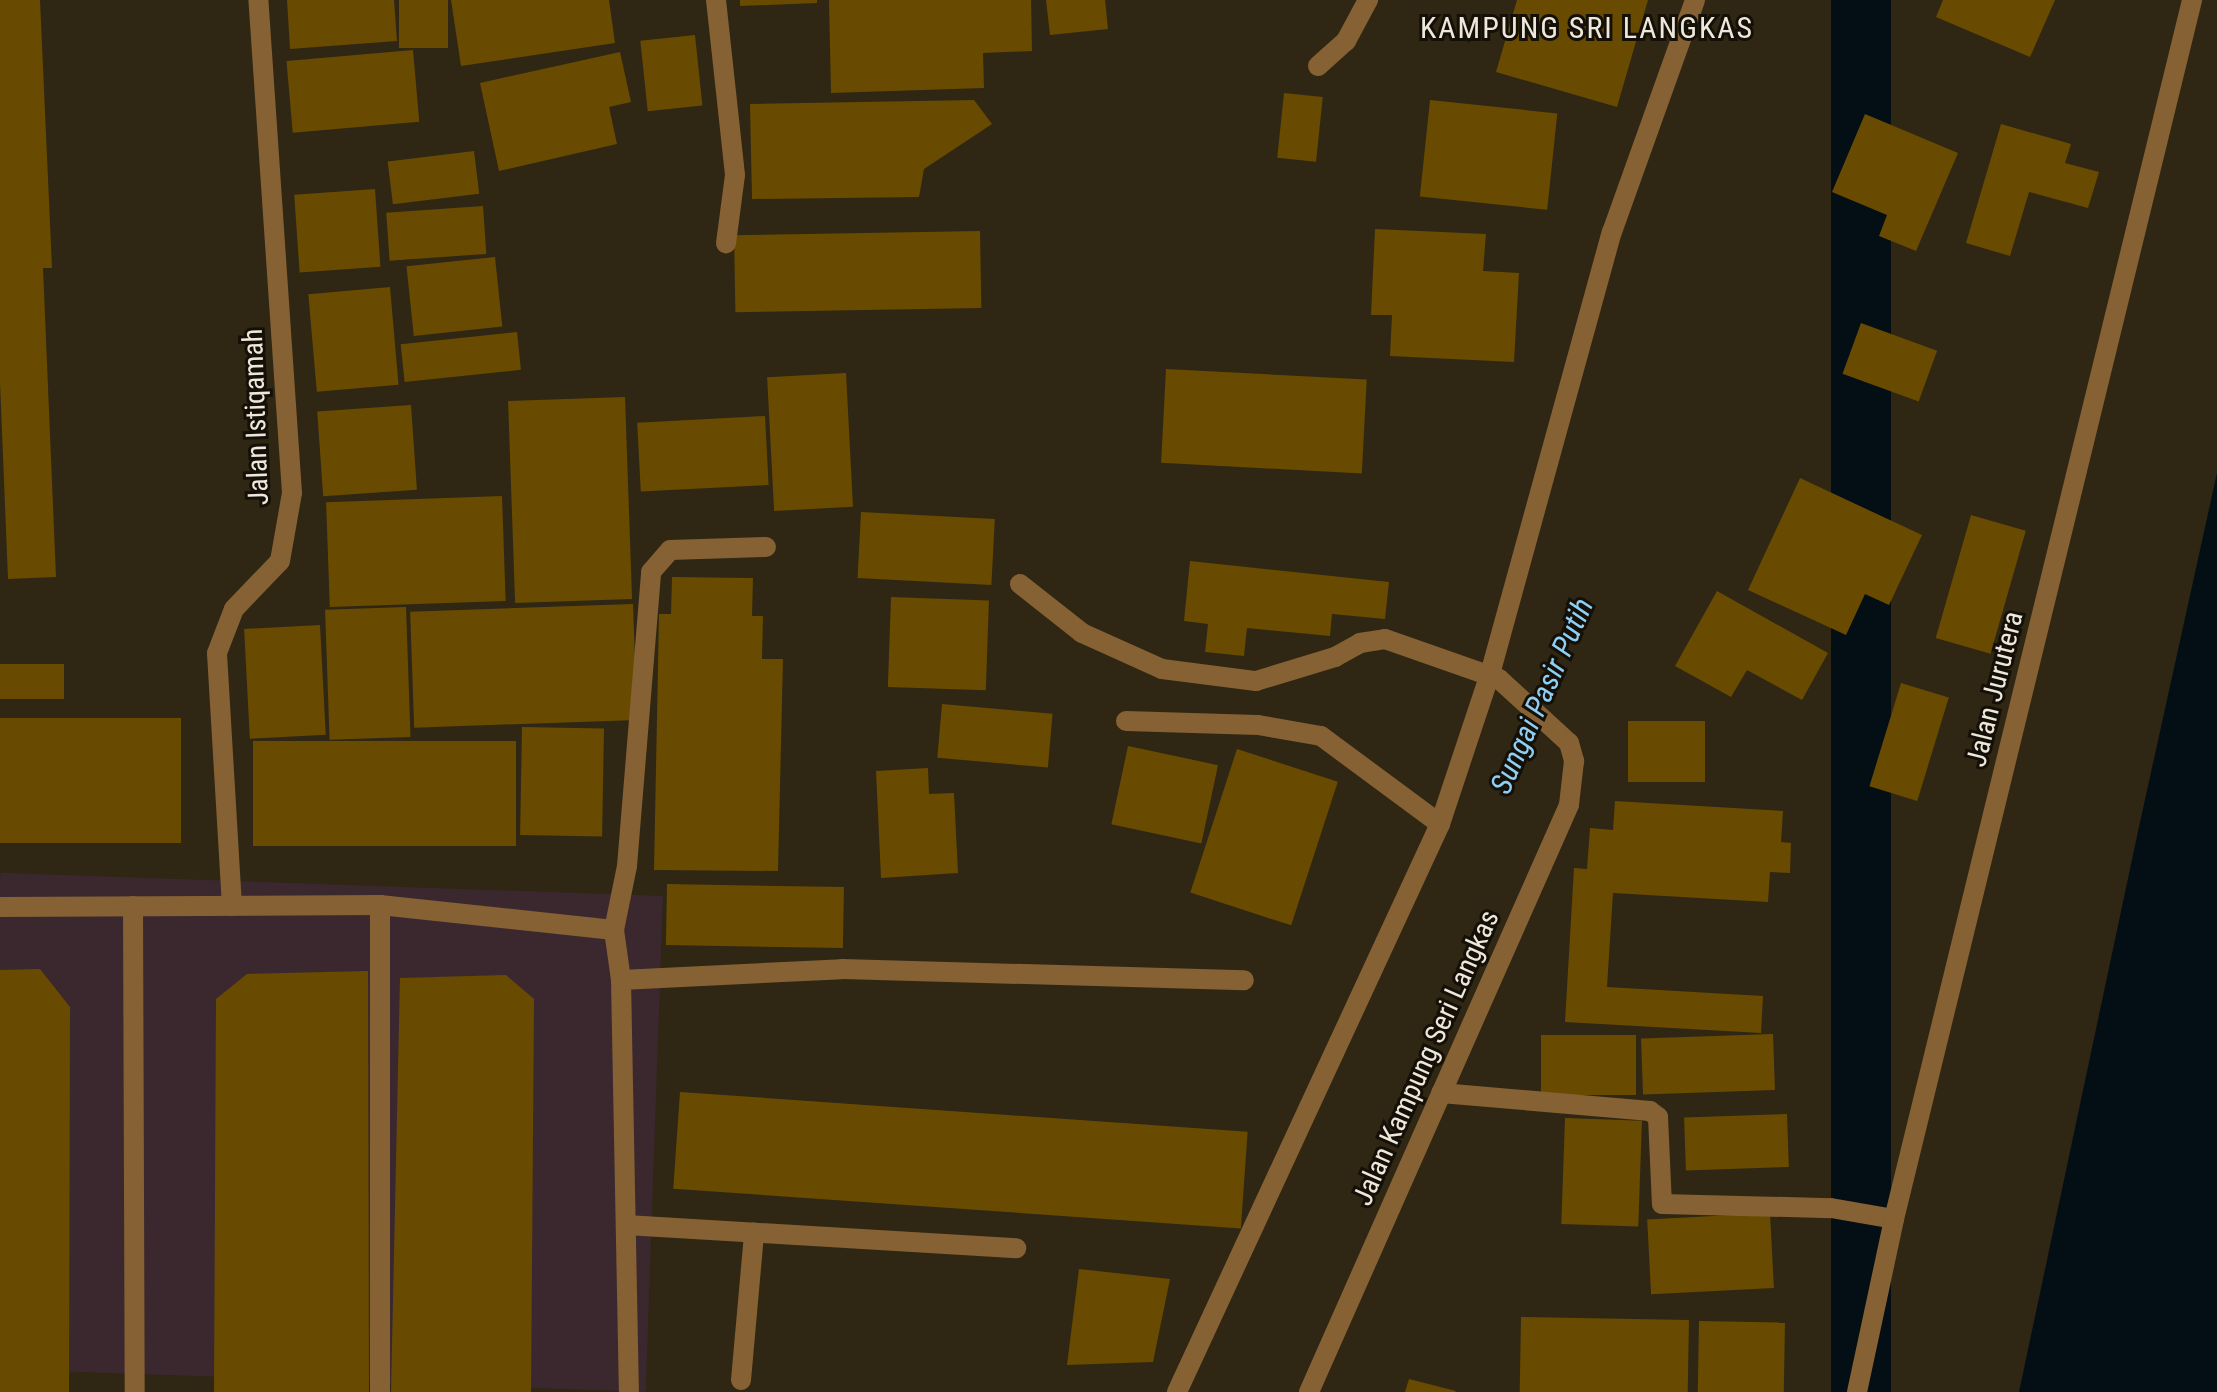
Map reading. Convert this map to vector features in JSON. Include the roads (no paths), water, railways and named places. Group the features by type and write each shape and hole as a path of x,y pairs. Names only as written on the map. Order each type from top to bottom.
{"street":[{"name":"Jalan Istiqamah","path":"232,906 217,653 234,609 280,561 292,493 258,0"},
{"path":"716,0 735,175 726,243"},
{"path":"1318,66 1346,41 1368,0"},
{"path":"1177,1392 1440,824 1494,677 1612,232 1695,0"},
{"name":"Jalan Jurutera","path":"1857,1392 1894,1219 2192,0"},
{"path":"629,1392 621,980 614,930 627,866 651,572 670,550 766,547"},
{"path":"1020,584 1082,633 1162,669 1256,681 1335,657 1360,643 1385,639 1494,677"},
{"name":"Jalan Kampung Seri Langkas","path":"1309,1392 1569,805 1574,761 1569,743 1494,677"},
{"path":"1126,721 1258,725 1321,736 1440,824"},
{"path":"380,905 380,1392"},
{"path":"0,907 380,905 614,930"},
{"path":"133,906 135,1392"},
{"path":"621,980 842,969 1244,980"},
{"path":"1441,1093 1650,1111 1658,1117 1662,1204 1831,1208 1894,1219"},
{"path":"626,1225 1016,1248"},
{"path":"741,1380 754,1233"}],"water":[{"path":"1831,0 1891,0 1891,1392 1831,1392"},
{"path":"2217,473 2217,1392 2019,1392 2137,836"}],"district":[{"name":"KAMPUNG SRI LANGKAS","path":"1587,28"}],"water label":[{"name":"Sungai Pasir Putih","path":"1542,696"}]}
